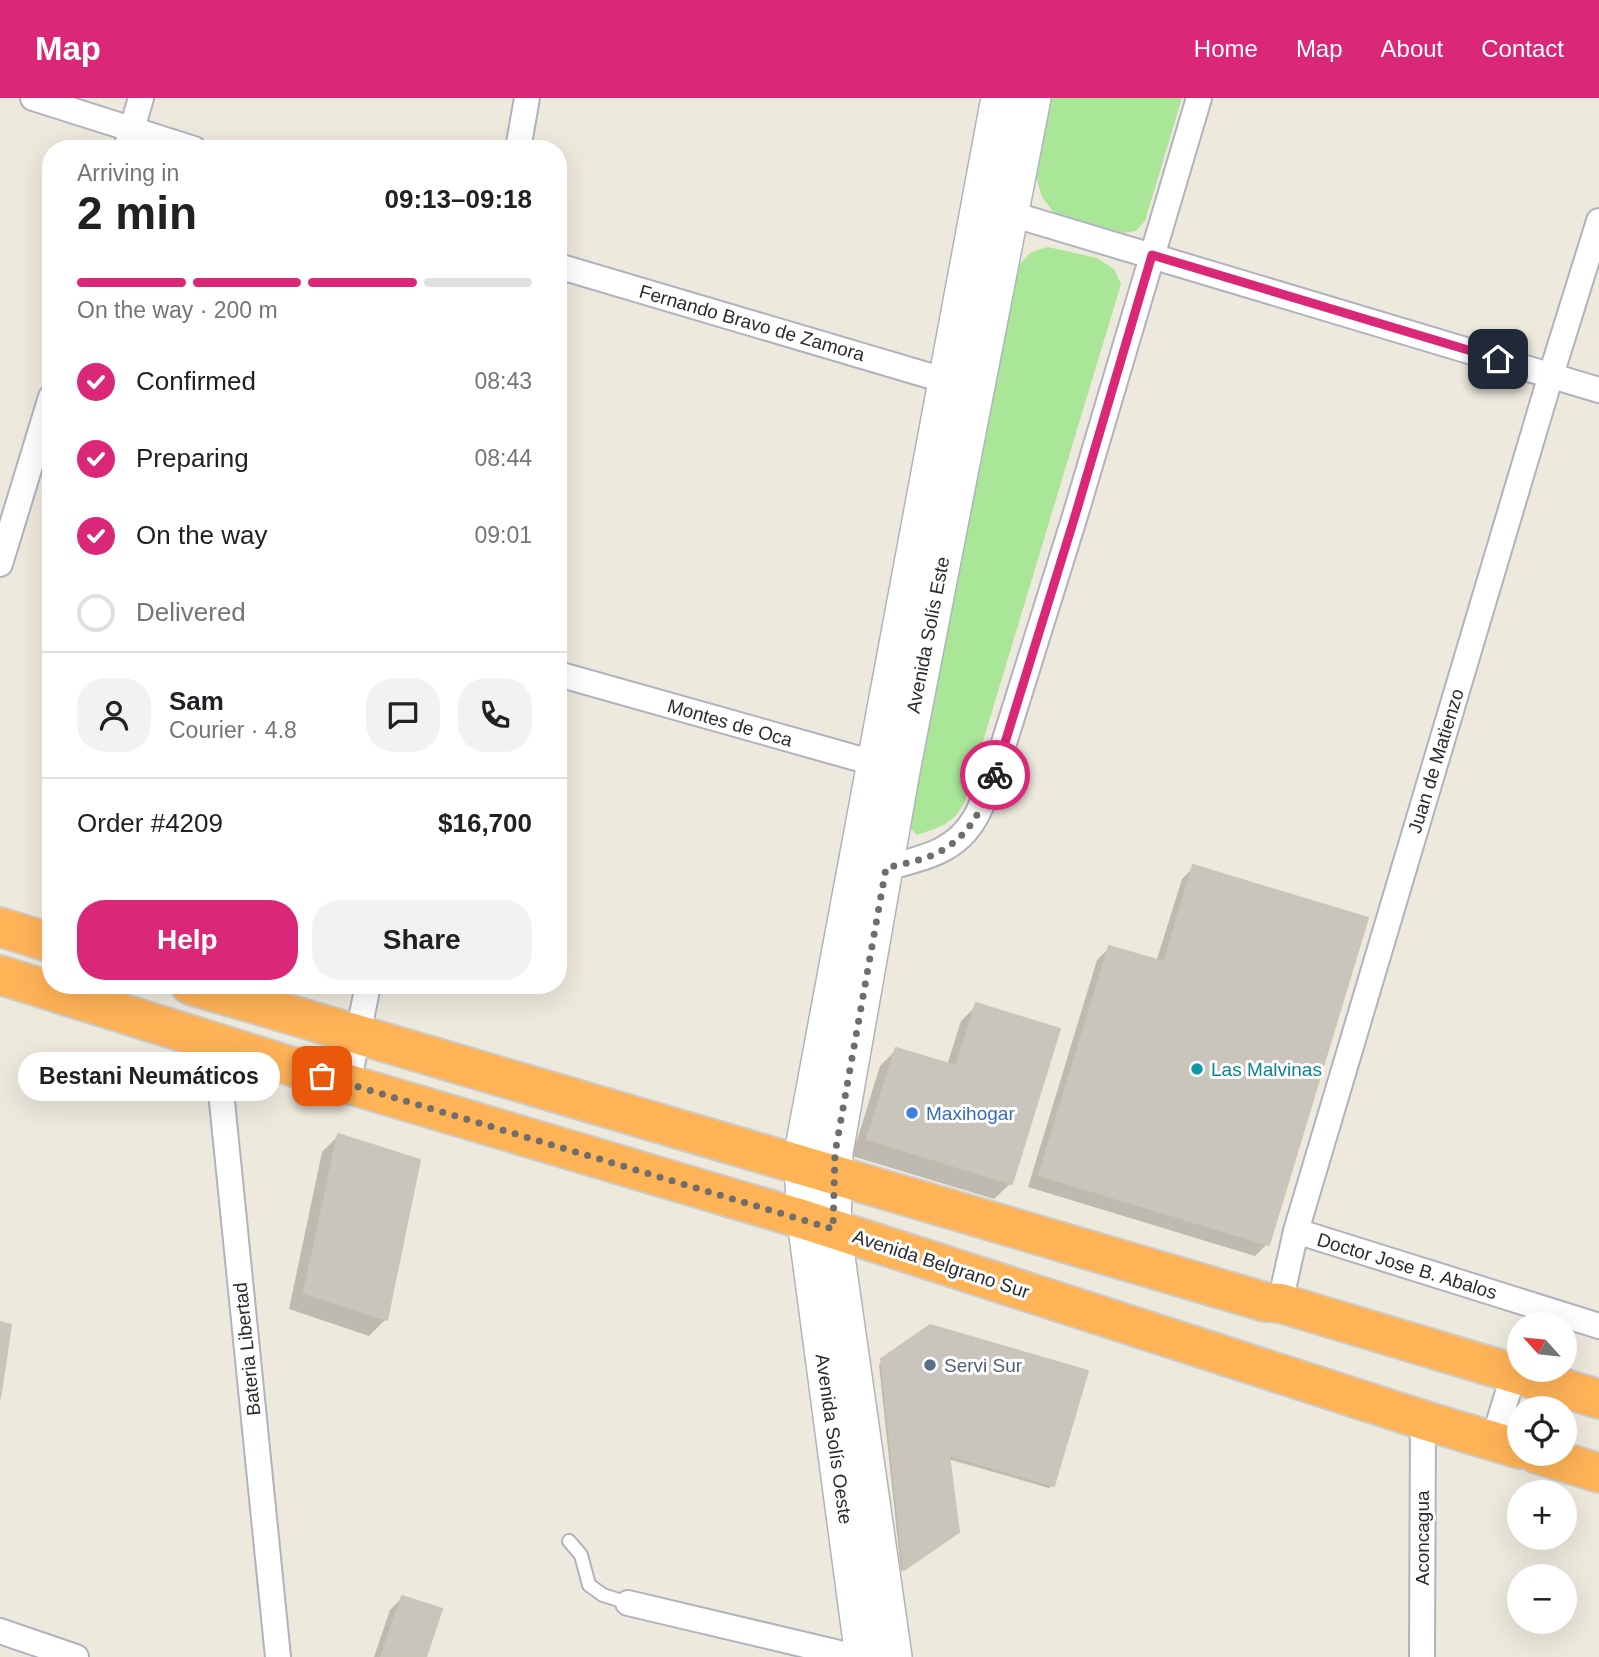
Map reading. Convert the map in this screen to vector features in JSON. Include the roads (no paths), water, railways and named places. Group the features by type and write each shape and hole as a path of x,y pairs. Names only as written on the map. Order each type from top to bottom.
{"highway":[{"path":"0,928 42,940"},
{"name":"Avenida Belgrano Sur","path":"0,975 42,988"},
{"name":"Avenida Belgrano Sur","path":"61,994 348,1084 819,1225 1506,1445"},
{"path":"220,994 1507,1371"},
{"path":"1245,1362 1168,1323 1164,1317 1168,1301 1178,1296 1228,1302 1273,1303"},
{"path":"1543,1382 1599,1399"},
{"path":"1576,1466 1599,1473"}],"main road":[{"name":"Avenida Solís Este","path":"999,98 995,210 888,768 804,1143 818,1169 835,1153 886,868 888,768 947,381 995,210 1033,98"},
{"path":"818,1169 819,1225"},
{"name":"Avenida Solís Oeste","path":"819,1225 863,1657"},
{"name":"Avenida Solís Oeste","path":"819,1225 894,1657"}],"street":[{"path":"33,98 129,139 141,98"},
{"path":"520,140 527,98"},
{"path":"886,868 932,856 956,842 975,819 993,778 1075,516 1199,98"},
{"path":"995,210 1599,390"},
{"name":"Juan de Matienzo","path":"1273,1303 1599,221"},
{"name":"Fernando Bravo de Zamora","path":"567,269 947,381"},
{"path":"0,564 42,426"},
{"name":"Montes de Oca","path":"567,677 888,768"},
{"path":"348,1084 366,994"},
{"name":"Bateria Libertad","path":"216,1042 278,1657"},
{"name":"Doctor Jose B. Abalos","path":"1296,1231 1599,1326"},
{"path":"1506,1445 1513,1382"},
{"name":"Aconcagua","path":"1422,1657 1423,1420"},
{"path":"628,1603 856,1657"},
{"path":"0,1631 76,1657"}],"lane":[{"path":"569,1541 581,1555 589,1585 603,1595 628,1603"}],"place":[{"name":"Las Malvinas","path":"1197,1069"},
{"name":"Bestani Neumáticos","path":"322,1076"},
{"name":"Maxihogar","path":"912,1113"},
{"name":"Servi Sur","path":"930,1365"}]}
